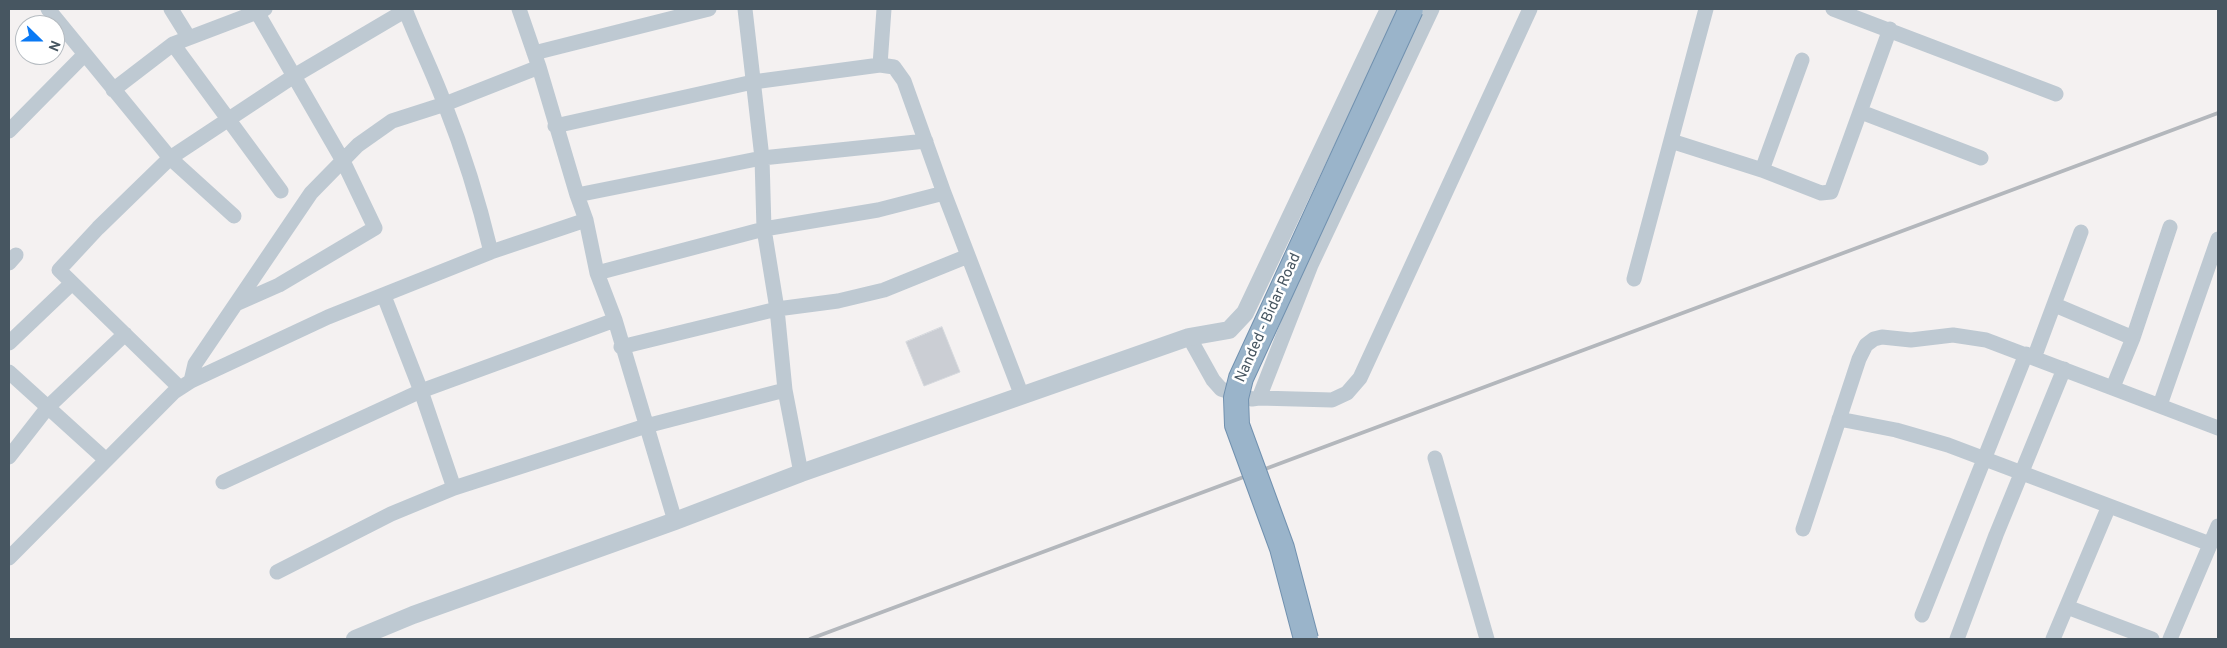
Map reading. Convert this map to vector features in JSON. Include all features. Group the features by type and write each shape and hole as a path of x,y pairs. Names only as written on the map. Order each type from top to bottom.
{"highway":[{"name":"Nanded - Bidar Road","path":"1306,639 1282,548 1237,425 1236,398 1245,369 1411,9"}],"street":[{"path":"48,9 170,158 234,216"},
{"path":"171,9 189,38"},
{"path":"185,384 125,334 59,270 98,228 170,158 294,76 405,9 421,52 445,104 481,211 491,252"},
{"path":"519,9 586,220 597,274 615,320 621,347 675,521"},
{"path":"185,384 195,364 311,193 358,145 392,121 445,104 536,60 710,9"},
{"path":"745,9 762,158 764,229 777,309 785,390 801,473"},
{"path":"880,65 884,9"},
{"path":"355,639 413,615 675,521 801,473 1189,337 1229,330 1245,314 1389,9"},
{"path":"1259,398 1311,265 1432,9"},
{"path":"1189,337 1213,380 1222,389 1252,399 1332,400 1347,393 1360,378 1530,9"},
{"path":"1634,279 1706,9"},
{"path":"1833,9 1890,29 2056,94"},
{"path":"113,90 173,44 261,11 294,76 343,161 375,228 279,285 235,304"},
{"path":"1671,141 1762,170 1821,193 1831,192 1890,29"},
{"path":"173,44 282,191"},
{"path":"9,131 85,54"},
{"path":"1762,170 1802,60"},
{"path":"555,126 753,82 880,65 894,67 904,81 944,193 1022,396"},
{"path":"1861,112 1981,158"},
{"path":"577,195 762,158 926,141"},
{"path":"597,274 764,229 878,210 944,193"},
{"path":"12,550 174,392 185,384 328,317 491,252 586,220"},
{"path":"2113,387 2133,338 2170,227"},
{"path":"1922,615 1984,459 2055,305 2081,232"},
{"path":"2160,405 2218,239"},
{"path":"621,347 777,309 838,301 884,290 968,256"},
{"path":"9,343 72,283"},
{"path":"384,296 421,391 454,488"},
{"path":"2055,305 2133,338"},
{"path":"223,482 421,391 615,320"},
{"path":"9,457 48,407 125,334"},
{"path":"1803,529 1859,359 1866,345 1874,338 1890,337 1911,340 1953,335 1986,340 2218,428"},
{"path":"1957,639 2064,369"},
{"path":"9,372 106,459"},
{"path":"277,572 392,514 454,488 646,426 785,390"},
{"path":"1839,419 1896,430 1984,459 2210,544"},
{"path":"1435,458 1487,639"},
{"path":"2053,639 2109,506"},
{"path":"2170,639 2218,526"},
{"path":"2067,607 2152,639"}],"building":[{"path":"942,327 960,372 924,386 906,342"}],"railway":[{"path":"810,639 2218,113"}]}
